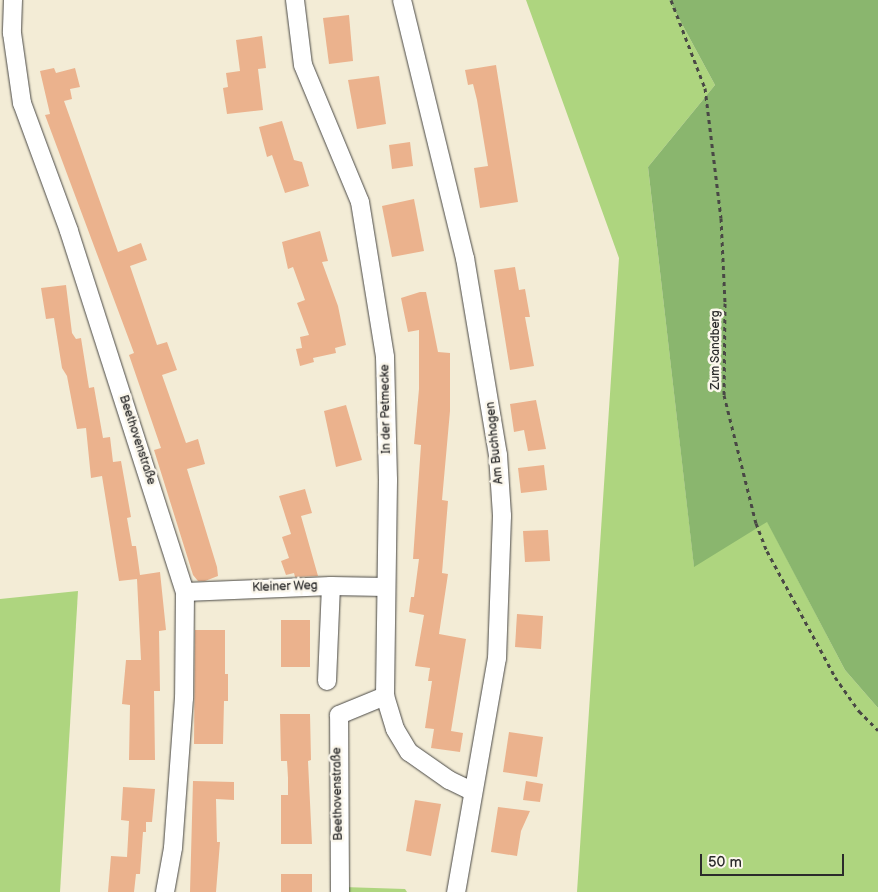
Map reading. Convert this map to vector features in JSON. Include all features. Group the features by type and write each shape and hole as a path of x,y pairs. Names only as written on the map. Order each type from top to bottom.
{"street":[{"name":"Beethovenstraße","path":"12,0 12,33 22,104 69,231 185,592 183,708 173,848 165,892"},
{"name":"In der Petmecke","path":"295,0 303,65 360,202 385,357 388,480 385,696 394,729 409,752 441,775 472,791"},
{"name":"Am Buchhagen","path":"402,0 465,258 498,455 502,516 497,658 472,791 456,892"},
{"name":"Kleiner Weg","path":"185,592 331,586 386,587"},
{"path":"327,681 331,586"},
{"name":"Beethovenstraße","path":"340,892 339,714 385,696"}],"path":[{"name":"Zum Sandberg","path":"670,0 705,88 721,218 725,303 724,395 756,523 768,551 835,677 859,711 878,730"}],"green space":[{"path":"526,0 669,0 715,85 648,167 694,566 767,521 845,670 878,708 878,892 577,892 619,258"},
{"path":"669,0 878,0 878,708 845,670 767,522 694,567 648,167 715,85"},
{"path":"78,591 60,892 0,892 0,599"},
{"path":"343,887 405,889 407,892 343,892"}],"building":[{"path":"349,15 353,61 329,64 323,18"},
{"path":"262,36 266,68 258,69 263,110 227,114 223,88 228,87 226,73 240,71 236,40"},
{"path":"496,65 518,202 480,208 474,168 488,166 477,100 473,84 468,85 465,70"},
{"path":"54,68 56,73 75,68 80,87 70,89 72,99 64,101 118,252 141,243 147,260 130,266 157,345 167,342 177,370 162,375 186,443 198,439 205,464 187,469 217,567 218,576 205,581 198,581 193,575 154,450 161,448 129,355 134,353 45,115 50,114 40,71"},
{"path":"379,76 386,124 357,129 348,80"},
{"path":"282,121 294,160 302,162 309,186 285,193 272,155 267,157 259,127"},
{"path":"410,142 413,166 392,169 389,145"},
{"path":"414,199 424,251 392,257 382,206"},
{"path":"320,231 328,261 322,262 338,306 346,345 335,348 336,353 313,358 314,362 300,366 296,349 302,348 300,337 309,335 297,303 305,300 293,267 288,269 282,242"},
{"path":"515,267 519,290 525,289 530,317 525,317 534,366 510,370 494,270"},
{"path":"66,285 72,333 76,339 81,338 89,388 94,387 103,438 110,437 113,462 121,461 131,517 127,518 132,546 136,546 140,575 160,572 166,630 159,631 160,691 154,691 155,760 129,760 130,705 122,704 126,660 141,660 137,579 119,581 102,476 91,478 86,428 77,429 67,376 62,368 54,318 46,319 41,288"},
{"path":"426,292 438,352 450,353 450,411 442,500 448,501 442,573 448,574 439,634 466,639 451,731 463,733 460,752 431,748 434,729 425,728 432,681 428,681 430,668 415,666 424,615 409,612 411,597 414,597 419,559 413,559 421,445 414,444 419,389 419,330 408,332 401,298"},
{"path":"536,400 546,449 528,451 524,430 514,432 510,404"},
{"path":"346,405 362,460 336,467 324,411"},
{"path":"544,465 547,490 521,493 518,468"},
{"path":"305,489 312,513 301,516 318,576 295,577 294,573 286,575 281,561 289,558 282,537 291,534 279,496"},
{"path":"548,530 550,561 525,562 523,531"},
{"path":"517,614 543,616 541,649 515,647"},
{"path":"281,620 310,620 310,667 281,667"},
{"path":"195,630 225,630 225,674 228,674 228,701 224,701 223,744 194,744"},
{"path":"280,714 310,714 311,760 308,761 312,844 281,844 281,795 288,795 288,778 287,761 281,761"},
{"path":"509,732 543,737 537,777 503,772"},
{"path":"193,781 234,782 234,800 216,799 217,842 220,842 216,892 190,892"},
{"path":"526,781 543,784 540,802 523,800"},
{"path":"123,787 155,789 152,822 146,822 146,832 143,832 140,874 136,874 134,892 108,892 111,856 127,857 129,821 121,820"},
{"path":"415,800 441,804 431,856 406,851"},
{"path":"498,807 530,811 521,831 517,856 491,852"},
{"path":"281,874 312,874 312,892 281,892"}]}
